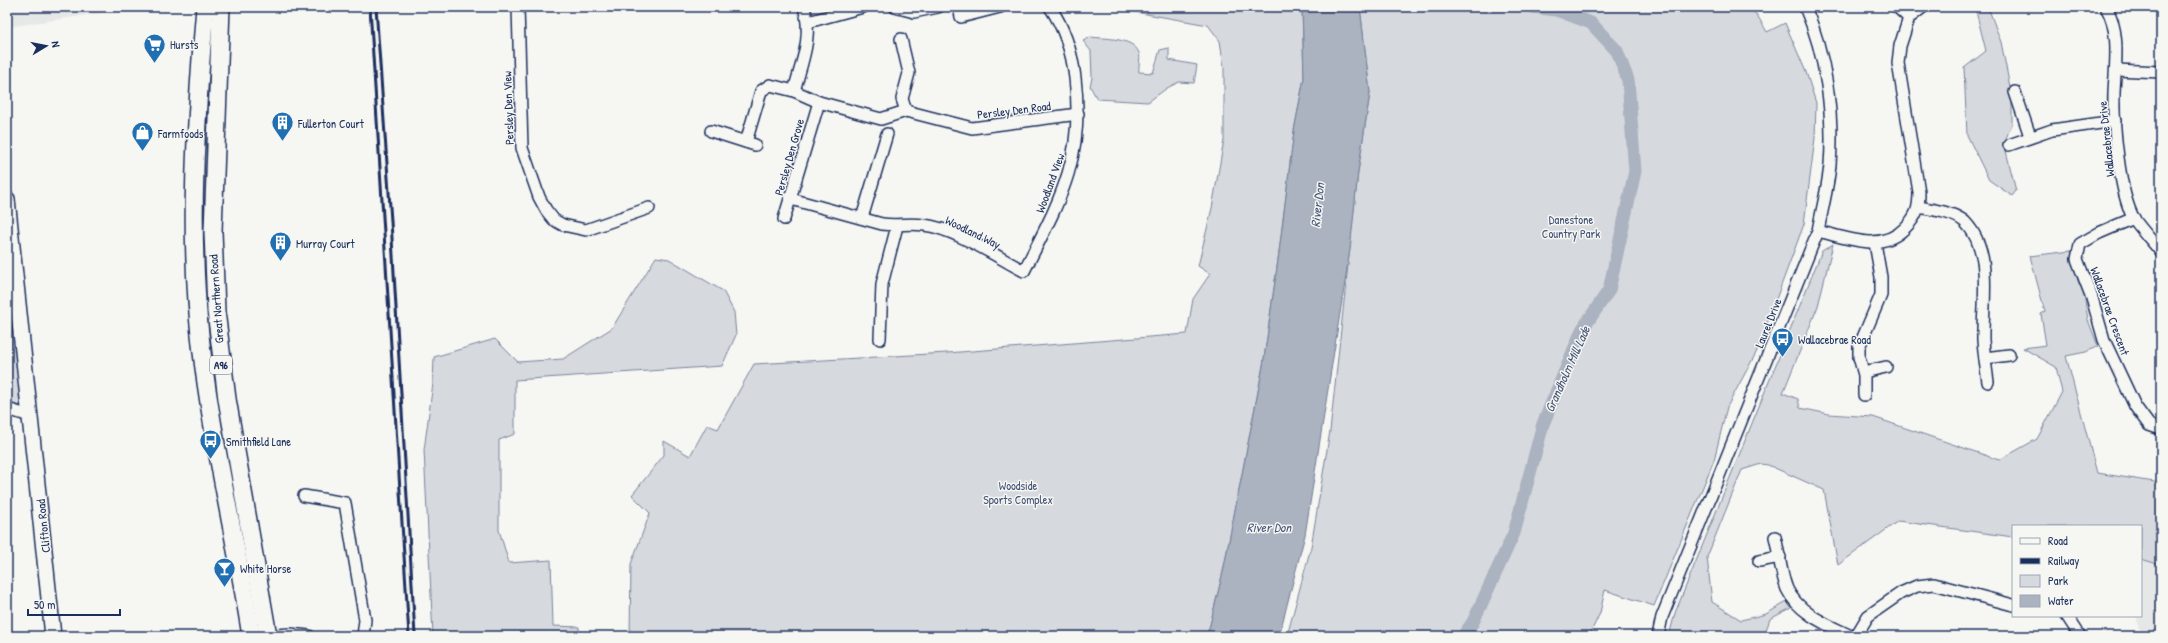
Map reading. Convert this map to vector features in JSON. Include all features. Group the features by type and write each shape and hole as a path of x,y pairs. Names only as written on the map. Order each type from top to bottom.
{"main road":[{"name":"Great Northern Road","path":"204,7 194,209 196,281 201,344 212,418 250,636"},
{"name":"Great Northern Road","path":"221,7 212,231 216,311 229,412 268,636"}],"street":[{"name":"Persley Den View","path":"518,7 522,148 539,197 546,210 554,220 563,225 586,230 649,208"},
{"path":"794,91 808,40 808,22 804,7"},
{"path":"808,22 863,7"},
{"path":"895,7 914,12 938,7"},
{"path":"960,12 1000,7"},
{"name":"Woodland View","path":"1024,271 1058,204 1063,191 1074,158 1078,127 1072,53 1060,21 1050,7"},
{"name":"Laurel Drive","path":"1658,636 1662,617 1818,231 1830,165 1830,103 1812,22 1805,7"},
{"path":"1897,7 1909,18"},
{"path":"1818,231 1860,242 1875,243 1887,240 1900,234 1911,221 1919,207 1918,185 1898,64 1900,46 1909,18 1923,7"},
{"name":"Wallacebrae Drive","path":"2108,10 2115,34 2116,70 2114,121 2124,190 2134,218 2161,252"},
{"path":"711,131 750,143 762,91 765,87 774,86 794,91 819,102 881,119 906,111 902,99 909,73 901,39"},
{"path":"2116,70 2161,72"},
{"path":"2015,92 2030,136"},
{"name":"Persley Den Grove","path":"784,219 819,102"},
{"name":"Persley Den Road","path":"906,111 972,128 1078,114"},
{"path":"2009,144 2030,136 2059,128 2114,121"},
{"path":"862,218 887,134"},
{"name":"Clifton Road","path":"7,198 12,284 30,416 53,636"},
{"name":"Woodland Way","path":"791,199 897,226 926,225 956,235 1024,271"},
{"path":"1919,207 1949,214 1964,221 1977,239 1984,280 1985,358 1988,382"},
{"name":"Wallacebrae Crescent","path":"2134,218 2099,233 2080,244 2077,259 2092,298 2104,340 2135,406 2149,425 2161,429"},
{"path":"880,339 882,284 897,226"},
{"path":"1864,395 1864,372 1859,357 1859,347 1880,295 1881,277 1875,243"},
{"path":"1985,358 2009,355"},
{"path":"1864,372 1886,367"},
{"path":"7,409 30,416"},
{"path":"304,496 345,502 366,620 363,636"},
{"path":"1775,537 1788,589 1802,608 1820,622 1851,636"},
{"path":"1759,561 1780,557"},
{"path":"1856,636 1868,616 1901,593 1917,586 1934,584 2012,605"},
{"path":"2068,617 2080,636"},
{"path":"263,636 290,634 309,636"}],"shaded area":[{"path":"7,7 140,7 7,27"},
{"path":"2142,559 2161,565 2161,636 2142,636 2136,617 2142,617"}],"green space":[{"name":"Woodside Sports Complex","path":"1107,7 1302,7 1304,78 1294,131 1263,366 1223,572 1206,636 630,636 631,564 650,513 632,495 664,455 664,441 690,456 707,425 718,429 754,364 947,353 1187,334 1193,299 1210,274 1198,266 1212,208 1224,140 1224,68 1220,41 1208,25"},
{"name":"Danestone Country Park","path":"1360,7 1746,7 1757,15 1767,32 1785,23 1806,72 1816,103 1815,138 1804,224 1756,353 1727,407 1714,460 1654,606 1605,590 1600,613 1589,636 1287,636 1311,547 1330,431 1358,172 1370,93"},
{"path":"1975,7 1988,7 2001,42 2012,97 2012,124 2004,143 2016,191 2012,196 1989,180 1967,135 1964,68 1986,51"},
{"path":"1091,37 1125,41 1131,44 1139,53 1139,72 1153,73 1160,50 1169,48 1169,60 1197,65 1194,83 1179,82 1167,88 1148,102 1097,99 1090,86 1092,78 1091,51 1083,41"},
{"path":"1833,244 1818,306 1783,393 1798,399 1800,408 1829,414 1873,417 1999,460 2037,439 2062,392 2056,367 2023,348 2046,345 2041,314 2045,312 2030,256 2071,251 2078,281 2084,294 2088,320 2098,346 2086,352 2066,356 2097,473 2161,483 2161,565 2142,559 2142,525 2012,525 2012,537 1898,521 1838,565 1824,490 1768,465 1761,464 1742,470 1707,557 1712,602 1741,620 1766,614 1787,602 1791,608 1770,619 1764,636 1669,636 1675,613 1822,251"},
{"path":"656,257 669,259 723,291 734,312 736,335 722,366 515,380 515,434 499,440 499,530 509,563 551,560 553,626 579,627 579,636 433,636 424,450 433,383 434,357 495,339 518,362 563,359 612,328"},
{"path":"16,282 30,416 7,409 7,287"}],"water":[{"name":"River Don","path":"1302,7 1360,7 1370,93 1358,172 1350,250 1305,535 1279,636 1206,636 1223,572 1263,366 1294,131 1304,78"}],"waterway":[{"name":"Grandholm Mill Lade","path":"1463,636 1473,622 1514,533 1543,424 1582,330 1609,290 1635,171 1628,80 1617,51 1591,23 1556,10 1533,7"}],"railway":[{"path":"370,7 409,636"},
{"path":"376,7 391,221 415,636"}],"place":[{"name":"Hursts","path":"154,64"},
{"name":"Fullerton Court","path":"283,142"},
{"name":"Farmfoods","path":"143,152"},
{"name":"Murray Court","path":"281,262"},
{"name":"Wallacebrae Road","path":"1783,358"},
{"name":"Smithfield Lane","path":"210,460"},
{"name":"White Horse","path":"225,588"}]}
